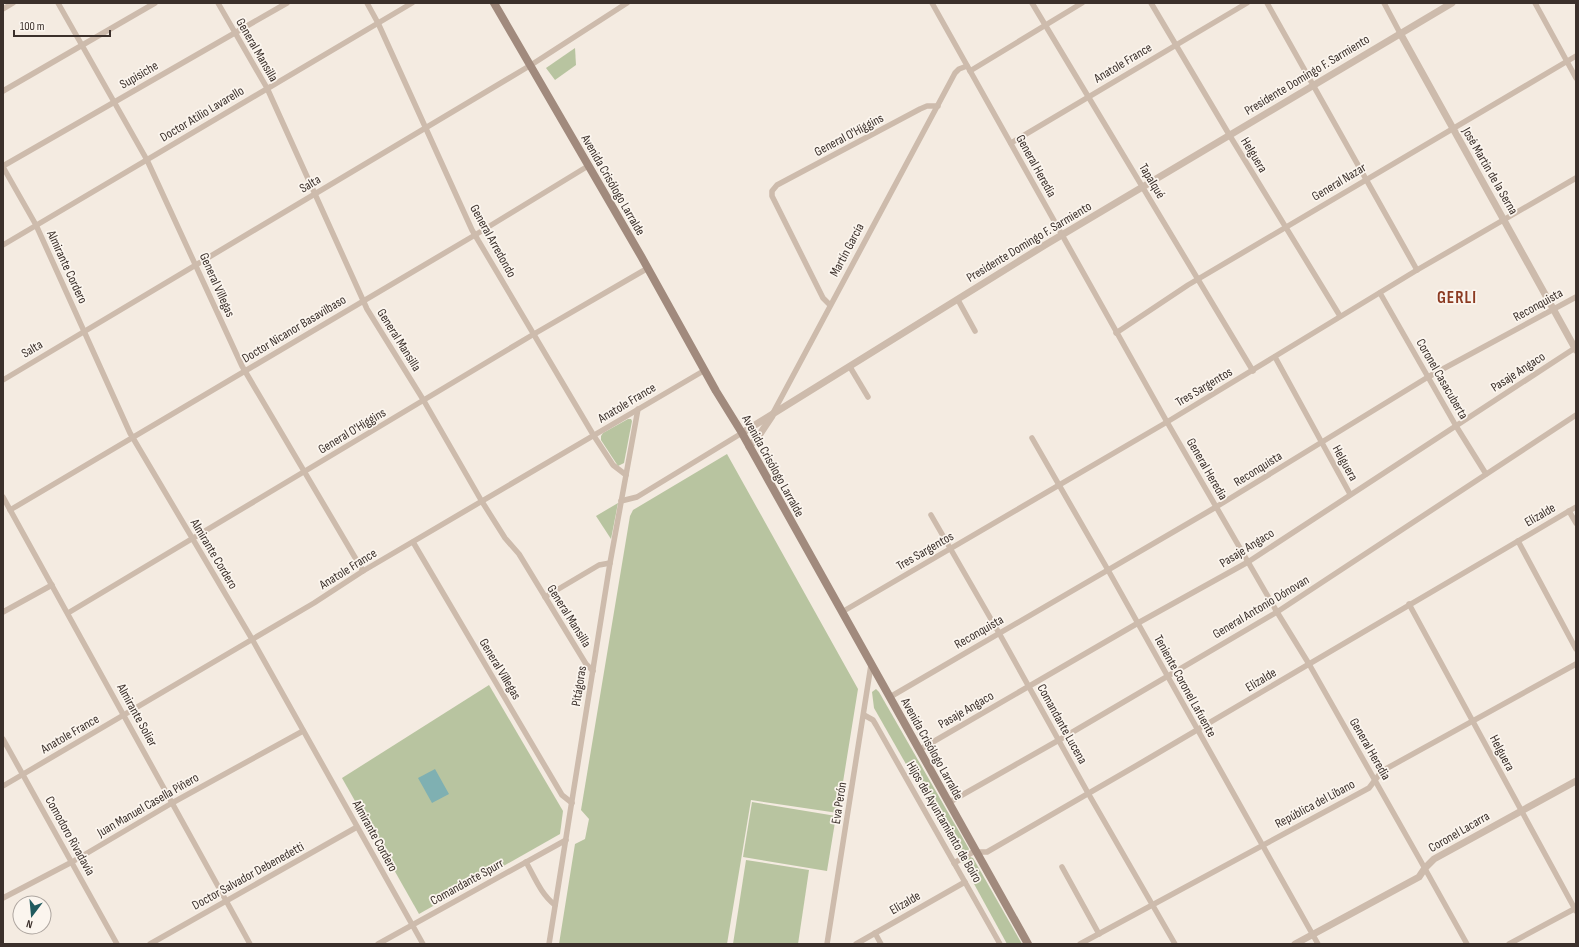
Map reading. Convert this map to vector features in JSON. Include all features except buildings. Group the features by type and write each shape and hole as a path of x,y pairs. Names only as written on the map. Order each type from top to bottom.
{"main road":[{"name":"Avenida Crisólogo Larralde","path":"494,3 648,268 739,434 749,447 1028,944"}],"street":[{"path":"3,9 13,3"},
{"name":"General Villegas","path":"58,3 147,160 245,372 363,571"},
{"path":"3,91 155,3"},
{"name":"General Mansilla","path":"218,3 267,88 363,301 505,538 519,554 586,664 593,671"},
{"name":"Supisiche","path":"3,167 287,3"},
{"name":"General Arredondo","path":"367,3 378,23 475,235 594,436 613,465 626,475"},
{"name":"Doctor Atilio Lavarello","path":"3,245 412,3"},
{"name":"Salta","path":"3,380 531,65 627,3"},
{"name":"General Heredia","path":"932,3 1116,333 1277,612 1309,664 1467,944"},
{"name":"Tapalqué","path":"1032,3 1253,371"},
{"path":"968,68 1045,26 1082,3"},
{"name":"Helguera","path":"1151,3 1340,316"},
{"name":"Anatole France","path":"1011,143 1247,3"},
{"path":"1267,3 1417,270"},
{"name":"José Martín de la Serna","path":"1384,3 1554,308 1575,349"},
{"name":"Presidente Domingo F. Sarmiento","path":"621,501 637,497 1142,187 1452,3"},
{"path":"1535,3 1576,78"},
{"name":"General Nazar","path":"1116,333 1197,280 1285,227 1576,56"},
{"name":"Martín García","path":"749,447 764,429 773,414 830,305 956,73 960,69 968,68"},
{"name":"General O'Higgins","path":"830,305 823,298 772,196 772,191 777,185 920,109 927,106 938,106"},
{"name":"Doctor Nicanor Basavilbaso","path":"10,510 245,372 588,166"},
{"name":"Almirante Cordero","path":"3,167 36,225 133,438 252,639 423,944"},
{"name":"Tres Sargentos","path":"842,612 1167,422 1417,270 1576,178"},
{"name":"General O'Higgins","path":"68,613 534,334 648,268"},
{"name":"Coronel Casacuberta","path":"1380,293 1456,426 1486,474"},
{"name":"Reconquista","path":"890,697 1216,507 1428,377 1576,296"},
{"path":"958,300 975,331"},
{"name":"Pasaje Angaco","path":"919,750 1138,623 1248,562 1350,494 1575,349"},
{"name":"Helguera","path":"1275,357 1350,494"},
{"path":"850,367 868,398"},
{"name":"Anatole France","path":"3,786 314,603 363,571 482,500 705,370"},
{"name":"Pitágoras","path":"549,944 610,563 638,409"},
{"name":"General Antonio Dónovan","path":"948,803 1059,740 1277,612 1576,415"},
{"name":"Teniente Coronel Lafuente","path":"1032,438 1138,623 1318,944"},
{"name":"Almirante Solier","path":"3,497 250,944"},
{"name":"Elizalde","path":"954,863 973,852 986,852 1576,507"},
{"path":"1569,511 1576,523"},
{"name":"Comandante Lucena","path":"931,515 1029,686 1088,793 1176,944"},
{"path":"1518,541 1576,649"},
{"name":"General Villegas","path":"413,542 562,795 572,804"},
{"path":"545,597 599,565 610,563"},
{"path":"3,612 52,585"},
{"name":"Helguera","path":"1409,604 1576,909"},
{"name":"República del Líbano","path":"1080,944 1369,788 1382,771 1576,664"},
{"name":"Eva Perón","path":"827,944 871,665"},
{"name":"Hijos del Ayuntamiento de Boiro","path":"864,715 873,720 876,725 1000,944"},
{"name":"Juan Manuel Casella Piñero","path":"3,898 72,862 172,803 304,731"},
{"name":"Comodoro Rivadavia","path":"3,739 117,944"},
{"name":"Coronel Lacarra","path":"1295,944 1419,877 1434,859 1576,781"},
{"name":"Doctor Salvador Debenedetti","path":"150,944 357,827"},
{"name":"Comandante Spurr","path":"378,944 566,840"},
{"path":"526,862 543,894 555,905"},
{"path":"1062,866 1099,934"},
{"name":"Elizalde","path":"856,944 965,882"},
{"path":"1509,944 1576,909"},
{"path":"875,933 880,944"}],"green space":[{"path":"575,48 576,65 555,80 546,68"},
{"path":"628,419 631,419 632,421 624,463 618,466 601,440 601,436 603,433"},
{"path":"727,454 858,689 838,813 751,800 727,944 559,944 575,844 585,839 589,819 581,810 630,516 633,510"},
{"path":"618,503 611,539 596,516"},
{"path":"489,685 563,811 560,834 419,914 342,778"},
{"path":"876,689 969,849 959,857 874,708 872,692"},
{"path":"752,802 836,816 827,871 743,857"},
{"path":"970,857 973,858 1022,944 1007,944 962,862"},
{"path":"746,860 809,870 798,944 733,944"}],"water":[{"path":"435,769 449,794 432,803 418,778"}],"district":[{"name":"GERLI","path":"1457,298"}]}
